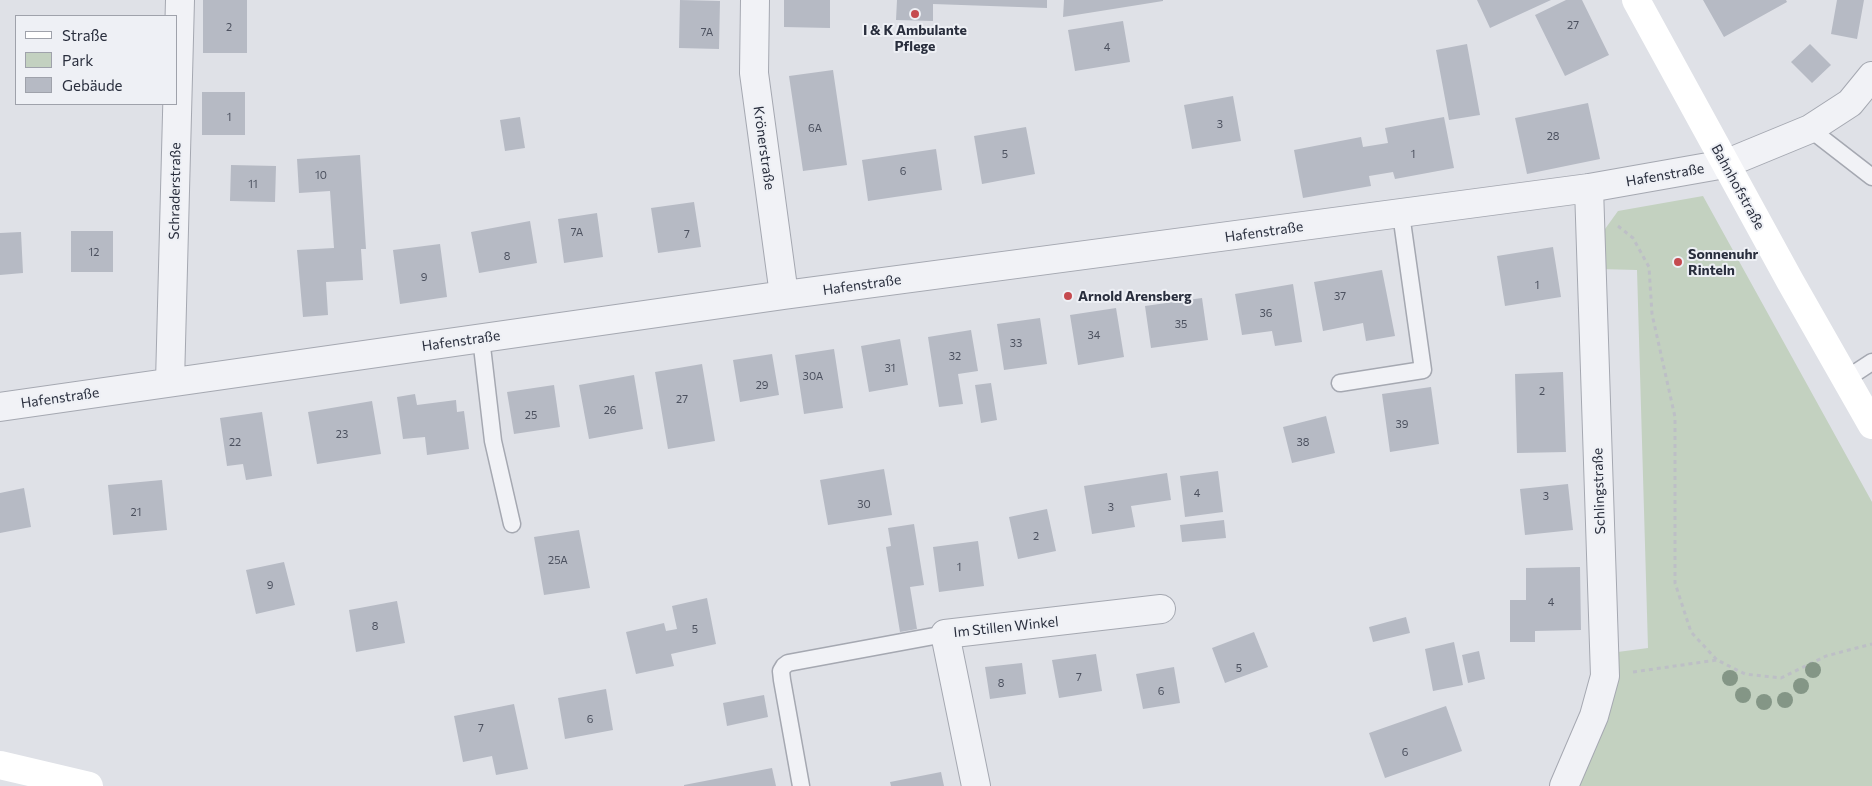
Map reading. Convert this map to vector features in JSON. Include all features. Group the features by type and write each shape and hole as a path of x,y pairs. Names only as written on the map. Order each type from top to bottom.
{"main road":[{"name":"Bahnhofstraße","path":"1636,0 1725,164 1872,425"},
{"path":"0,765 89,786"}],"street":[{"name":"Schraderstraße","path":"178,76 180,0"},
{"name":"Krönerstraße","path":"755,0 754,73 784,295"},
{"name":"Hafenstraße","path":"0,407 784,295 1401,214 1590,196 1725,164 1810,129 1850,103 1872,76"},
{"name":"Schraderstraße","path":"170,382 177,105"},
{"name":"Schlingstraße","path":"1564,786 1594,716 1605,676 1590,196"},
{"name":"Im Stillen Winkel","path":"976,786 945,634 1162,609"}],"lane":[{"path":"1810,129 1872,177"},
{"path":"1340,383 1423,370 1401,214"},
{"path":"482,338 493,441 512,524"},
{"path":"1846,379 1872,362"},
{"path":"801,786 782,680 781,671 784,666 788,663 945,634"}],"path":[{"path":"1590,196 1633,238 1649,267 1652,314 1675,417 1675,583 1691,632 1717,660 1744,674 1782,678 1826,656 1872,644"},
{"path":"1605,676 1717,660"}],"green space":[{"path":"1703,196 1872,502 1872,786 1575,786 1610,653 1648,648 1637,270 1599,269 1605,229 1618,211"}],"building":[{"path":"203,0 247,0 247,53 203,53"},
{"path":"680,0 720,1 719,49 679,48"},
{"path":"784,0 830,0 830,28 784,27"},
{"name":"I & K Ambulante Pflege","path":"897,0 1047,0 1047,8 933,4 933,21 896,20"},
{"path":"1064,0 1163,0 1163,1 1063,17"},
{"path":"1477,0 1551,0 1490,28"},
{"path":"1566,0 1582,0 1609,55 1565,76 1535,15"},
{"path":"1703,0 1786,0 1787,2 1724,37"},
{"path":"1837,0 1864,0 1857,39 1831,34"},
{"path":"1123,21 1130,62 1075,71 1068,30"},
{"path":"1467,44 1480,115 1449,120 1436,50"},
{"path":"1810,44 1831,65 1812,83 1791,62"},
{"path":"833,70 847,165 803,171 789,76"},
{"path":"202,92 245,92 245,135 202,135"},
{"path":"1233,96 1241,141 1192,149 1184,105"},
{"path":"1588,103 1600,159 1527,174 1515,118"},
{"path":"520,117 525,148 505,151 500,120"},
{"path":"1444,117 1454,168 1395,179 1393,172 1369,176 1371,186 1303,198 1294,150 1361,137 1363,147 1388,143 1385,128"},
{"path":"1026,127 1035,174 982,184 974,136"},
{"path":"936,149 942,190 868,201 862,160"},
{"path":"360,155 366,249 361,249 363,280 326,282 328,315 303,317 297,250 334,248 330,191 299,193 297,159"},
{"path":"231,165 276,166 275,202 230,201"},
{"path":"694,202 701,247 658,253 651,208"},
{"path":"597,213 603,257 564,263 558,219"},
{"path":"530,221 537,263 479,273 471,232"},
{"path":"71,231 113,231 113,272 71,272"},
{"path":"21,232 23,273 0,275 0,233"},
{"path":"440,244 447,297 400,304 393,250"},
{"path":"1553,247 1561,297 1505,306 1497,256"},
{"path":"1382,270 1395,336 1366,341 1363,323 1323,331 1314,282"},
{"path":"1293,284 1302,342 1275,346 1272,331 1242,335 1235,294"},
{"path":"1202,298 1208,340 1151,348 1145,306"},
{"path":"1116,308 1124,357 1078,365 1070,315"},
{"path":"1040,318 1047,364 1004,370 997,324"},
{"path":"971,330 978,371 958,374 963,404 939,407 928,337"},
{"path":"900,339 908,385 869,392 861,346"},
{"path":"834,349 843,408 804,414 795,355"},
{"path":"772,354 779,395 740,402 733,360"},
{"path":"702,364 715,441 668,449 655,372"},
{"path":"1563,372 1566,452 1517,453 1515,374"},
{"path":"634,375 643,429 589,439 579,385"},
{"path":"991,383 997,420 981,423 975,385"},
{"path":"554,385 560,427 514,434 507,392"},
{"path":"1431,387 1439,444 1390,452 1382,394"},
{"path":"415,394 417,405 456,400 457,412 464,411 469,449 427,455 425,437 403,439 397,397"},
{"path":"372,401 381,454 317,464 308,412"},
{"path":"262,412 272,476 246,480 243,464 227,466 220,418"},
{"path":"1326,416 1335,453 1292,463 1283,427"},
{"path":"884,469 892,515 828,525 820,480"},
{"path":"1218,471 1223,512 1185,517 1180,476"},
{"path":"1167,473 1171,500 1131,506 1135,527 1092,534 1084,486"},
{"path":"162,480 167,530 113,535 108,485"},
{"path":"1568,484 1573,530 1525,535 1520,489"},
{"path":"24,488 31,527 0,533 0,493"},
{"path":"1047,509 1056,551 1018,559 1009,517"},
{"path":"1224,520 1226,538 1182,542 1180,525"},
{"path":"914,524 924,585 910,587 917,629 900,632 886,547 891,546 888,528"},
{"path":"579,530 590,588 544,595 534,537"},
{"path":"978,541 984,586 939,592 933,547"},
{"path":"284,562 295,605 256,614 246,570"},
{"path":"1580,567 1581,630 1535,631 1535,642 1510,642 1510,600 1526,600 1526,568"},
{"path":"707,598 716,644 671,654 674,666 636,674 626,632 664,623 666,631 677,629 672,606"},
{"path":"397,601 405,643 356,652 349,610"},
{"path":"1406,617 1410,633 1373,642 1369,627"},
{"path":"1254,632 1268,667 1225,683 1212,648"},
{"path":"1454,642 1463,685 1433,691 1425,649"},
{"path":"1479,651 1485,679 1468,683 1462,655"},
{"path":"1096,654 1102,691 1059,698 1052,660"},
{"path":"1022,663 1026,694 990,699 985,667"},
{"path":"1174,667 1180,703 1143,709 1136,674"},
{"path":"606,689 613,730 565,739 558,698"},
{"path":"764,695 768,717 727,726 723,703"},
{"path":"514,704 528,769 496,775 492,756 463,762 454,716"},
{"path":"1446,706 1462,751 1385,778 1369,733"},
{"path":"772,768 776,786 684,786 684,785"},
{"path":"941,772 944,786 891,786 890,782"}],"place":[{"name":"I & K Ambulante Pflege","path":"915,14"},
{"name":"Sonnenuhr Rinteln","path":"1678,262"},
{"name":"Arnold Arensberg","path":"1068,296"}]}
